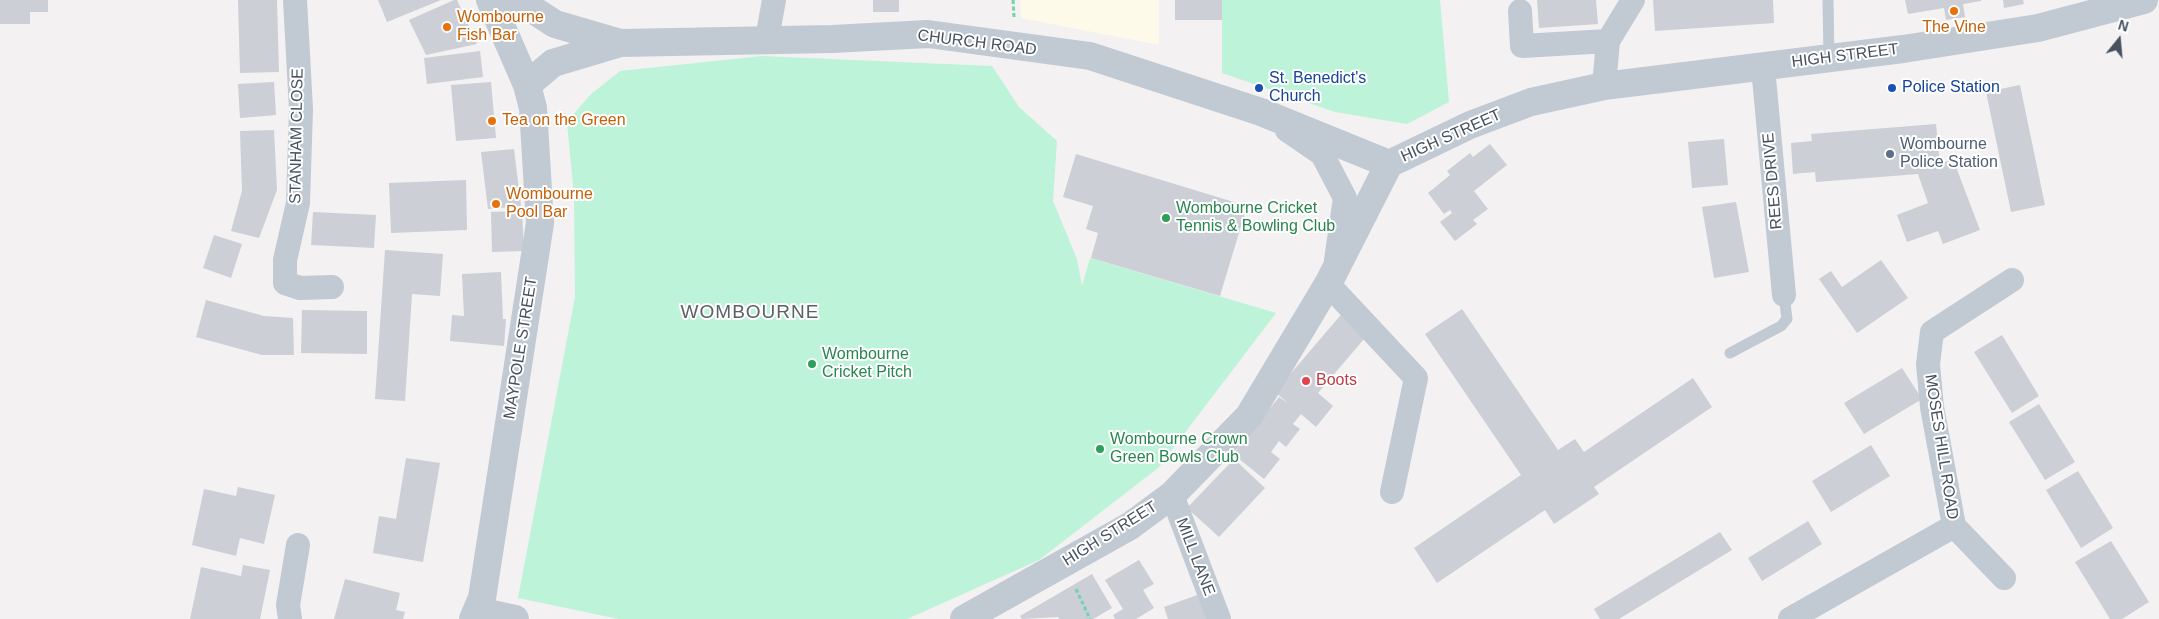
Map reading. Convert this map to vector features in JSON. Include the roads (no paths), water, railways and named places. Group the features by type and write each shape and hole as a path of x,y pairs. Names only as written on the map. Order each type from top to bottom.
{"street":[{"name":"STANHAM CLOSE","path":"295,0 301,110 298,203 285,260 285,283 300,288 332,287"},
{"name":"MAYPOLE STREET","path":"476,615 482,598 495,520 540,223 533,108 527,85 490,0"},
{"path":"518,0 556,24 620,43"},
{"path":"767,39 774,0"},
{"path":"1604,86 1608,41 1633,0"},
{"name":"HIGH STREET","path":"964,619 1130,526 1172,495 1249,416 1331,278 1389,164 1470,125 1531,102 1604,86 1763,67 2038,28 2144,0"},
{"path":"1520,11 1522,46 1608,41"},
{"name":"CHURCH ROAD","path":"527,85 553,63 620,43 832,39 928,34 1090,56 1261,112 1389,164"},
{"name":"REES DRIVE","path":"1763,67 1784,295"},
{"path":"1261,112 1322,154 1345,198 1331,278 1416,378 1392,492"},
{"name":"MOSES HILL ROAD","path":"2004,578 1954,526 1932,407 1928,364 1932,332 2012,280"},
{"name":"MILL LANE","path":"1172,495 1218,619"},
{"path":"1790,619 1954,526"},
{"path":"290,619 288,605 298,545"},
{"path":"476,615 515,619"}],"lane":[{"path":"1828,0 1829,58"},
{"path":"1730,354 1781,326 1787,318 1788,310 1784,295"}],"place":[{"name":"The Vine","path":"1954,11"},
{"name":"Wombourne Fish Bar","path":"447,27"},
{"name":"St. Benedict's Church","path":"1259,88"},
{"name":"Police Station","path":"1892,88"},
{"name":"Tea on the Green","path":"492,121"},
{"name":"Wombourne Police Station","path":"1890,154"},
{"name":"Wombourne Pool Bar","path":"496,204"},
{"name":"Wombourne Cricket Tennis & Bowling Club","path":"1166,218"},
{"name":"Wombourne Cricket Pitch","path":"812,364"},
{"name":"Boots","path":"1306,381"},
{"name":"Wombourne Crown Green Bowls Club","path":"1100,449"}],"district":[{"name":"WOMBOURNE","path":"750,313"}]}
